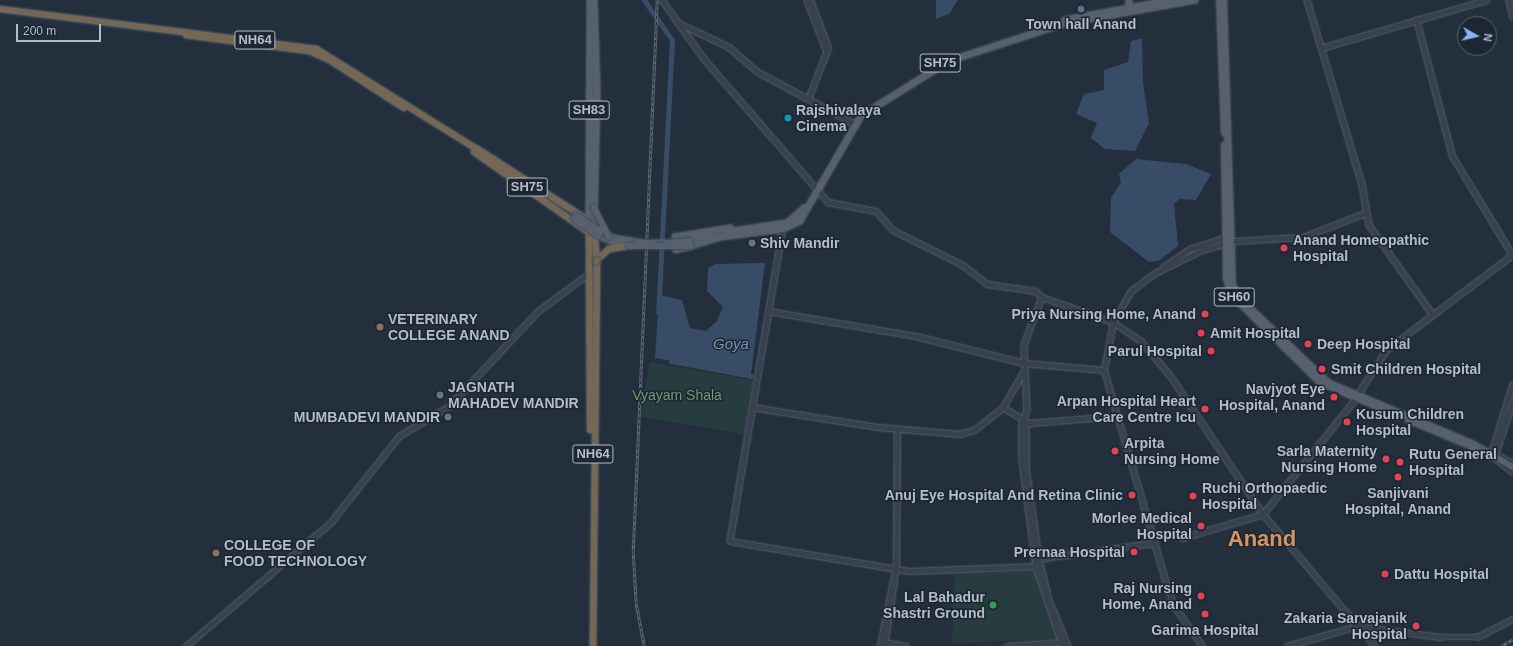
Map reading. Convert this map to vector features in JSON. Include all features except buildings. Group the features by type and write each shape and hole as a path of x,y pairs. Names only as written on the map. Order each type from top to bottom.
{"highway":[{"name":"NH64","path":"0,9 316,49 478,152"},
{"name":"NH64","path":"0,12 126,25 309,51 328,59 478,152"},
{"path":"478,152 592,222"},
{"path":"478,152 591,234"},
{"name":"NH64","path":"589,646 588,274 592,222"},
{"name":"NH64","path":"591,234 597,262 594,405 593,646"},
{"path":"594,405 592,332 596,262 609,248 629,246"}],"main road":[{"name":"SH83","path":"590,0 592,222"},
{"name":"SH83","path":"592,222 594,0"},
{"path":"1129,0 1129,10"},
{"name":"SH75","path":"478,152 575,217 602,238 629,246 690,244 782,226 803,211 854,124 876,102 950,57 1066,20 1129,10 1136,6 1173,0"},
{"name":"SH75","path":"1136,6 1195,0"},
{"name":"SH60","path":"1220,0 1231,239"},
{"name":"SH60","path":"1224,0 1231,279 1241,298 1318,374 1356,397 1485,451"},
{"path":"594,63 594,207 609,236"},
{"name":"SH75","path":"575,217 609,236 638,242 690,244"},
{"path":"782,226 676,250 675,237 782,226"},
{"name":"SH60","path":"1356,397 1473,444 1513,467"}],"street":[{"path":"662,0 677,23 705,60 816,188 835,206 876,211 893,230 963,265 986,284 1025,288 1042,297 1113,322 1153,353 1263,514 1375,646"},
{"path":"807,0 827,52"},
{"path":"808,99 827,52 810,0"},
{"path":"1307,0 1362,185 1366,213 1370,225 1433,315"},
{"path":"1322,48 1486,0"},
{"path":"1508,0 1513,17"},
{"path":"1182,538 1263,514 1356,397 1386,350 1512,253 1452,156 1416,20"},
{"path":"677,23 729,47 758,72 854,124"},
{"path":"1202,646 1175,608 1104,370 1113,322 1131,290 1155,273 1202,250 1231,239 1303,237 1366,213"},
{"path":"782,226 730,541 896,566 909,571 1038,566"},
{"path":"186,646 331,522 399,436 448,407 538,311 588,274"},
{"path":"1007,646 1063,644 1036,559 1022,460 1024,421 1027,410 1024,372 1024,345 1042,297"},
{"path":"768,311 916,336 1024,363 1104,370"},
{"path":"752,407 897,429 968,433 1003,407 1024,372"},
{"path":"1494,456 1513,384"},
{"path":"1494,456 1513,401"},
{"path":"1003,407 1024,421 1117,416"},
{"path":"897,429 896,566 882,644 906,646"},
{"path":"1494,456 1513,463"},
{"path":"1494,456 1513,472"},
{"path":"1036,559 1155,543"},
{"path":"1038,566 1068,646"},
{"path":"1287,646 1357,626 1458,638 1485,634 1513,619"}],"green space":[{"name":"Vyayam Shala","path":"650,362 753,380 744,434 640,416"},
{"path":"1037,571 1061,638 952,644 954,574"}],"water":[{"path":"936,0 958,0 949,14 936,19"},
{"path":"1142,38 1143,83 1149,123 1135,151 1105,149 1091,138 1097,123 1076,114 1084,94 1104,90 1104,70 1128,62 1131,41"},
{"path":"1136,159 1186,164 1211,174 1196,200 1179,199 1174,204 1178,246 1158,261 1149,262 1110,232 1111,198 1121,182 1119,174"},
{"name":"Goya","path":"765,263 751,374 655,358 659,295 682,300 690,328 706,331 717,321 723,307 707,291 708,268 715,264"}],"waterway":[{"path":"644,0 672,40 658,312"},
{"path":"671,361 751,376"}],"railway":[{"path":"644,646 636,604 633,552 657,0"},
{"path":"1501,646 1513,639"}],"place":[{"name":"Town hall Anand","path":"1081,9"},
{"name":"Rajshivalaya Cinema","path":"788,118"},
{"name":"Shiv Mandir","path":"752,243"},
{"name":"Anand Homeopathic Hospital","path":"1284,248"},
{"name":"Priya Nursing Home, Anand","path":"1205,314"},
{"name":"VETERINARY COLLEGE ANAND","path":"380,327"},
{"name":"Amit Hospital","path":"1201,333"},
{"name":"Deep Hospital","path":"1308,344"},
{"name":"Parul Hospital","path":"1211,351"},
{"name":"Smit Children Hospital","path":"1322,369"},
{"name":"JAGNATH MAHADEV MANDIR","path":"440,395"},
{"name":"Navjyot Eye Hospital, Anand","path":"1334,397"},
{"name":"Arpan Hospital Heart Care Centre Icu","path":"1205,409"},
{"name":"MUMBADEVI MANDIR","path":"448,417"},
{"name":"Kusum Children Hospital","path":"1347,422"},
{"name":"Arpita Nursing Home","path":"1115,451"},
{"name":"Sarla Maternity Nursing Home","path":"1386,459"},
{"name":"Rutu General Hospital","path":"1400,462"},
{"name":"Sanjivani Hospital, Anand","path":"1398,477"},
{"name":"Anuj Eye Hospital And Retina Clinic","path":"1132,495"},
{"name":"Ruchi Orthopaedic Hospital","path":"1193,496"},
{"name":"Morlee Medical Hospital","path":"1201,526"},
{"name":"Prernaa Hospital","path":"1134,552"},
{"name":"COLLEGE OF FOOD TECHNOLOGY","path":"216,553"},
{"name":"Dattu Hospital","path":"1385,574"},
{"name":"Raj Nursing Home, Anand","path":"1201,596"},
{"name":"Lal Bahadur Shastri Ground","path":"993,605"},
{"name":"Garima Hospital","path":"1205,614"},
{"name":"Zakaria Sarvajanik Hospital","path":"1416,626"}],"district":[{"name":"Anand","path":"1262,539"}]}
